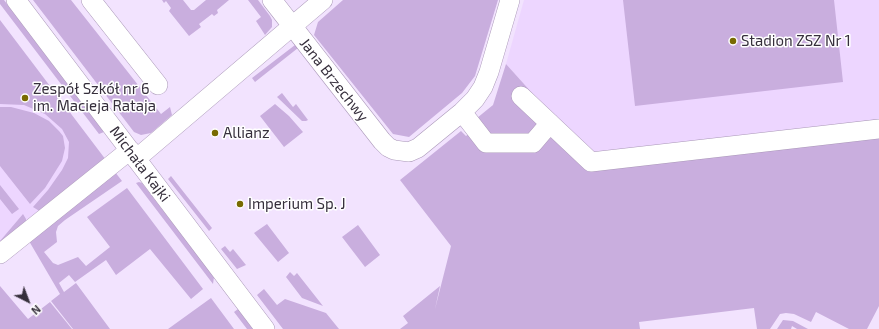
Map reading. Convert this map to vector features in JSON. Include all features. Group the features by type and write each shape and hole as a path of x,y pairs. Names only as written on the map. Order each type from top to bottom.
{"street":[{"name":"Michała Kajki","path":"16,0 265,329"},
{"path":"91,0 158,84"},
{"name":"Jana Brzechwy","path":"272,0 388,147 403,152 409,152 418,148 462,112"},
{"path":"0,254 133,155 323,0"},
{"path":"510,0 484,88 462,112 486,143 533,143 550,123"},
{"path":"521,96 591,162 879,129"}],"shaded area":[{"path":"0,0 4,0 104,132 99,134 0,4"},
{"path":"33,0 71,0 161,114 170,107 172,115 151,133 141,135 134,132"},
{"path":"162,0 183,0 191,10 194,10 206,0 229,0 217,10 218,13 214,16 212,14 199,24 201,27 189,36 169,11 171,8 166,1 164,3"},
{"path":"248,0 258,0 272,20 272,27 265,35 256,21 261,17"},
{"path":"343,0 498,0 475,76 462,93 409,137 393,134 314,35 318,22"},
{"path":"524,0 879,0 879,119 595,153 551,114 506,64"},
{"name":"Stadion ZSZ Nr 1","path":"623,0 834,0 843,82 635,106"},
{"path":"0,20 106,160 41,212 33,207 48,190 62,170 68,158 69,142 62,129 45,114 24,105 0,104"},
{"name":"Zespół Szkół nr 6 im. Macieja Rataja","path":"0,33 101,162 0,242"},
{"path":"295,45 298,48 255,82 252,78"},
{"path":"506,64 551,114 595,154 879,119 879,306 867,329 849,329 816,312 811,322 794,314 786,313 780,314 770,329 757,329 754,308 639,322 640,329 400,329 408,323 403,316 440,286 435,309 451,246 400,180 461,131 466,136 482,124 477,118 493,105"},
{"path":"282,93 293,107 296,104 308,120 302,121 277,97"},
{"path":"275,104 289,116 303,132 284,147 260,116"},
{"path":"0,107 11,107 34,113 49,121 63,136 65,148 62,161 45,188 30,204 0,166"},
{"path":"115,172 122,181 58,226 56,232 57,242 44,252 53,263 58,265 78,257 86,266 110,247 87,217 127,188 203,289 191,299 150,249 116,275 106,260 75,282 69,275 59,283 64,292 76,283 110,329 73,329 51,301 60,294 29,241"},
{"path":"171,176 212,228 209,231 168,179"},
{"path":"136,183 142,183 214,277 213,284"},
{"path":"0,185 19,209 12,214 0,199"},
{"path":"23,214 26,219 26,223 0,245 0,241"},
{"path":"267,224 289,253 278,262 254,233"},
{"path":"358,225 380,255 365,267 342,237"},
{"path":"225,246 230,252 233,249 246,265 237,269 221,249"},
{"path":"290,272 294,276 297,273 323,306 302,298 286,277"},
{"path":"0,286 28,319 50,302 72,329 0,329"},
{"path":"264,289 277,305 285,299 326,313 339,329 283,329 257,295"},
{"path":"211,298 234,329 168,329"},
{"path":"238,309 253,329 247,329 234,312"},
{"path":"783,320 793,321 808,329 797,329 792,326 791,329 777,329"}],"place":[{"name":"Stadion ZSZ Nr 1","path":"733,41"},
{"name":"Zespół Szkół nr 6 im. Macieja Rataja","path":"25,98"},
{"name":"Allianz","path":"215,133"},
{"name":"Imperium Sp. J","path":"240,204"}]}
